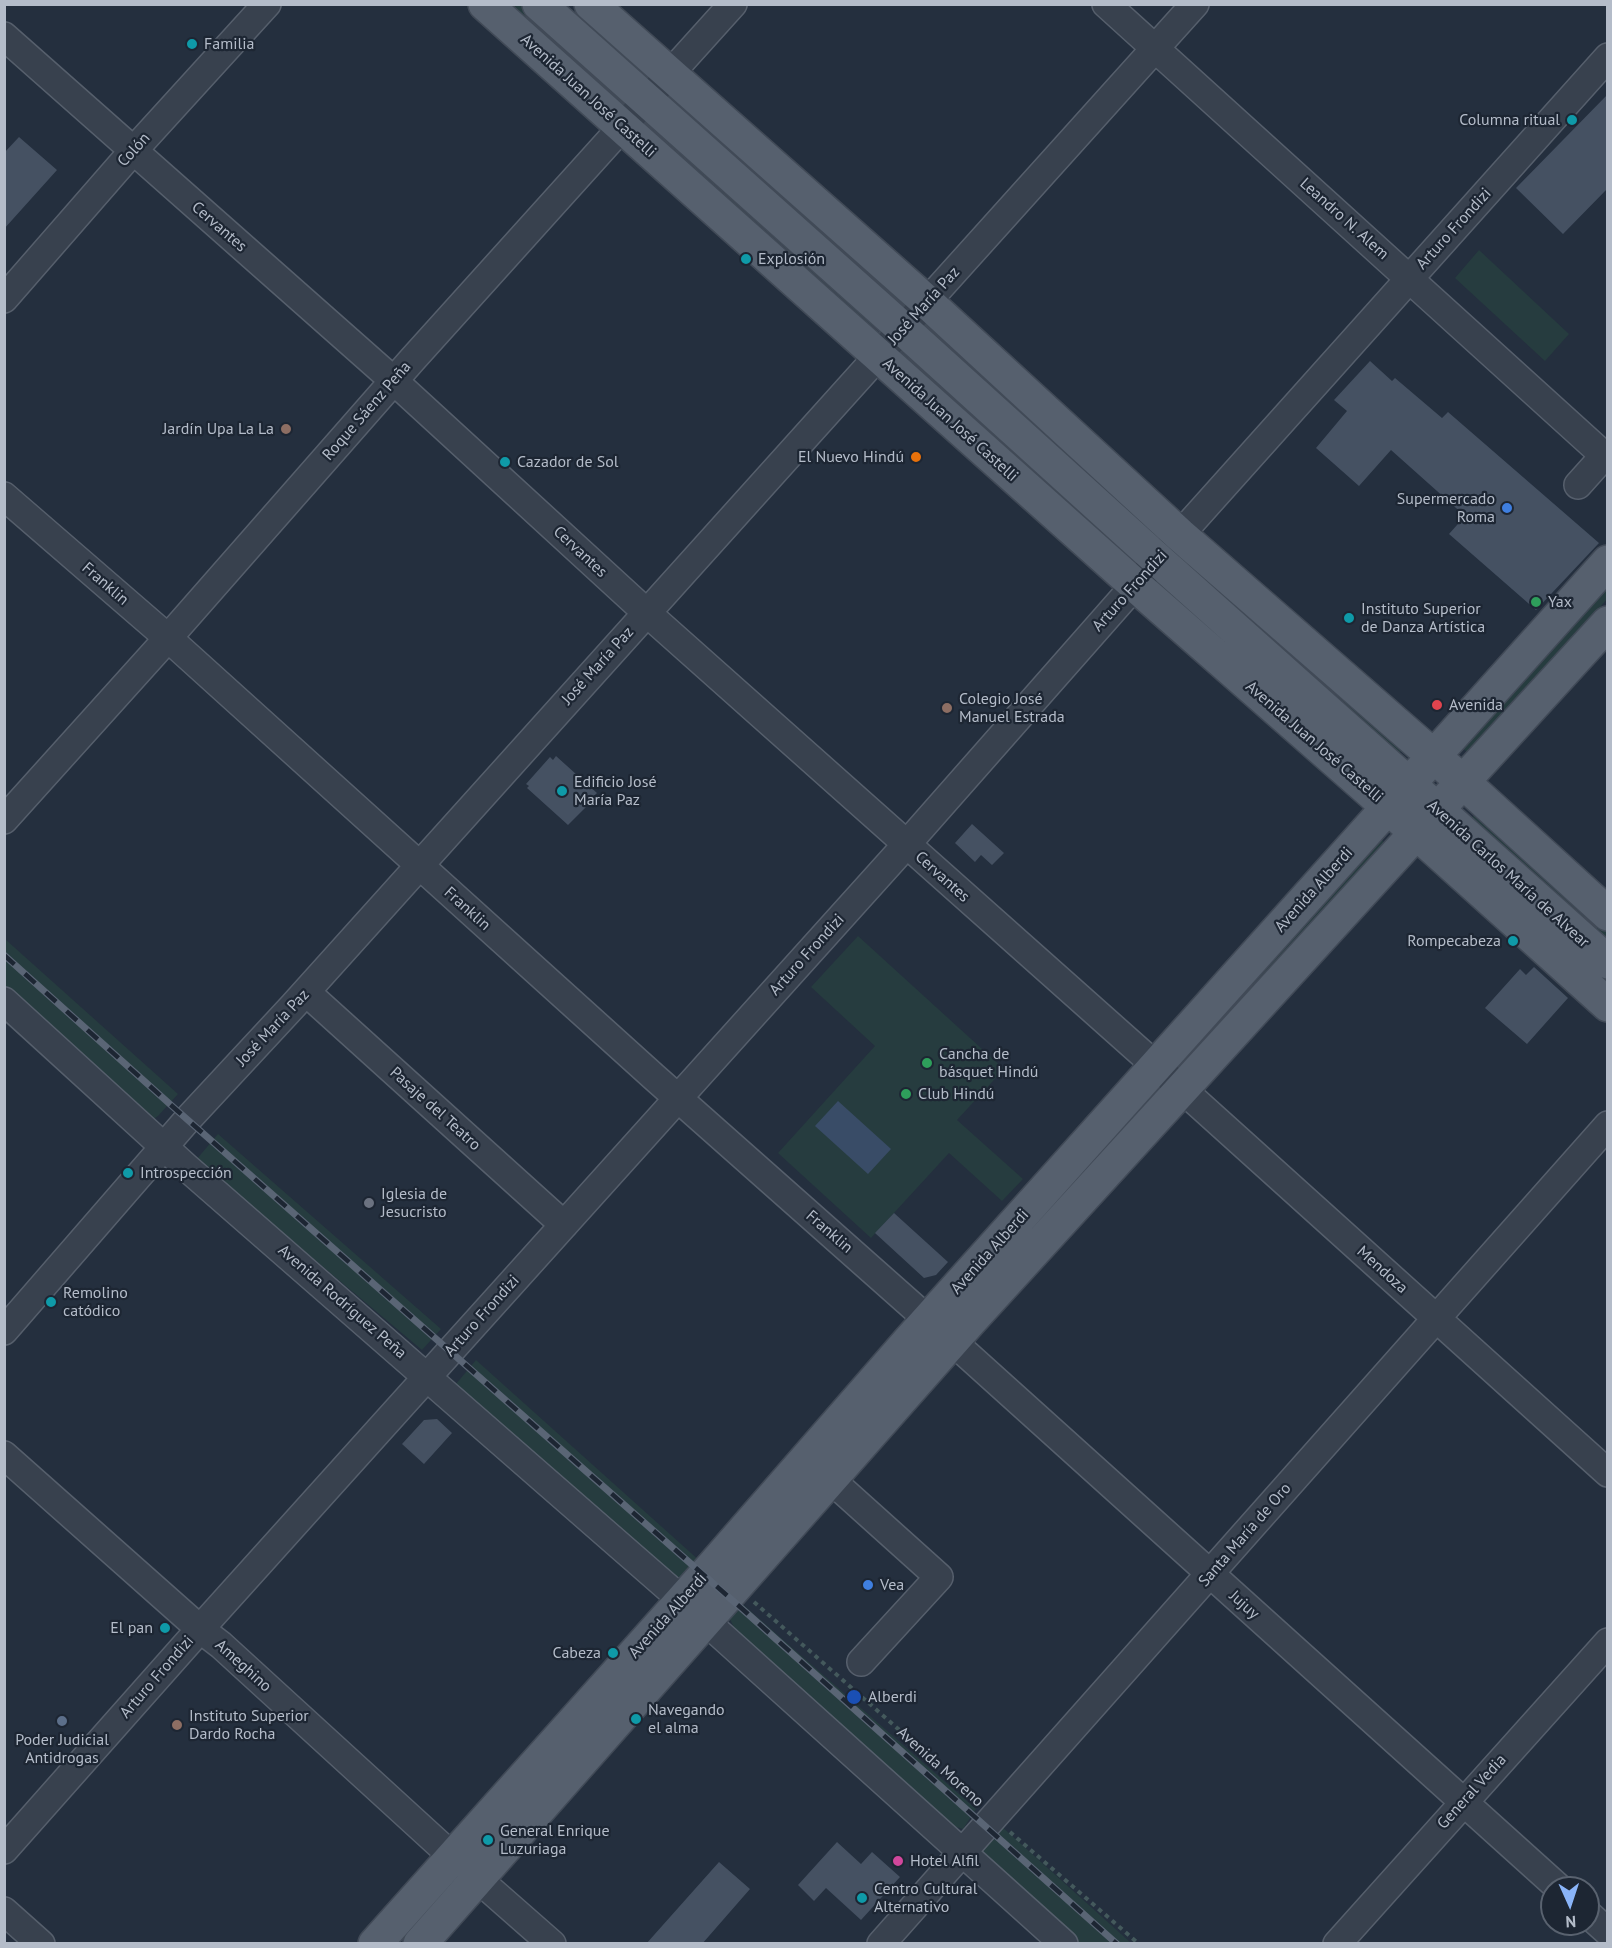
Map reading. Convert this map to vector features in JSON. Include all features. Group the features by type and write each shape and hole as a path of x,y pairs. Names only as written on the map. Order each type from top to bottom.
{"main road":[{"name":"Avenida Juan José Castelli","path":"485,4 1134,585 1388,808 1427,822"},
{"name":"Avenida Juan José Castelli","path":"539,4 1410,785"},
{"path":"591,4 927,302 1180,535 1462,781 1608,914"},
{"name":"Avenida Alberdi","path":"733,1584 1157,1067 1608,562"},
{"name":"Avenida Alberdi","path":"375,1944 453,1857 693,1610 733,1584 830,1479 941,1331 1183,1090 1608,623"},
{"name":"Avenida Carlos María de Alvear","path":"1410,785 1427,822 1608,1005"},
{"name":"Avenida Carlos María de Alvear","path":"1427,822 1608,962"},
{"name":"Avenida Alberdi","path":"420,1944 478,1879 693,1610"}],"street":[{"name":"Colón","path":"4,299 133,151 267,4"},
{"name":"Roque Sáenz Peña","path":"4,820 733,4"},
{"name":"Leandro N. Alem","path":"1106,4 1606,458"},
{"name":"José María Paz","path":"4,1331 164,1147 1195,4"},
{"name":"Cervantes","path":"4,36 394,381 646,613 1157,1067"},
{"name":"Arturo Frondizi","path":"4,1850 906,845 1134,585 1608,57"},
{"path":"1578,485 1606,458"},
{"name":"Franklin","path":"4,496 168,638 677,1098 941,1331"},
{"name":"Pasaje del Teatro","path":"306,992 564,1225"},
{"name":"Avenida Rodríguez Peña","path":"4,1001 164,1147 693,1610"},
{"name":"Mendoza","path":"1157,1067 1608,1473"},
{"name":"Santa María de Oro","path":"881,1944 963,1853 992,1816 1210,1575 1608,1125"},
{"name":"Jujuy","path":"941,1331 1546,1876"},
{"name":"Ameghino","path":"4,1455 221,1646 552,1944"},
{"path":"830,1479 939,1577 861,1662"},
{"path":"693,1610 1064,1944"},
{"name":"General Vedia","path":"1337,1944 1608,1642"},
{"path":"4,1911 41,1944"}],"path":[{"name":"Avenida Moreno","path":"733,1584 976,1797 992,1816 1139,1944"}],"green space":[{"path":"497,5 521,5 613,87 615,93 609,99"},
{"path":"682,103 897,294 892,301 677,109"},
{"path":"661,133 874,323 867,329 655,140"},
{"path":"1479,250 1569,334 1545,361 1455,278"},
{"path":"916,361 1127,550 1122,555 911,367"},
{"path":"1189,560 1403,749 1397,755 1184,565"},
{"path":"1607,575 1607,599 1475,754 1470,754 1462,748"},
{"path":"1477,812 1607,929 1607,949 1467,823"},
{"path":"1379,836 1385,844 1191,1058 1186,1052"},
{"name":"Club Hindú","path":"858,936 1004,1069 957,1120 1023,1179 1002,1201 949,1153 871,1238 778,1153 875,1046 811,987"},
{"path":"5,939 178,1094 158,1116 152,1120 5,990"},
{"path":"218,1134 441,1329 422,1350 196,1160"},
{"path":"476,1360 701,1562 683,1583 456,1384"},
{"path":"740,1602 976,1809 963,1829 949,1825 737,1634 728,1615"},
{"path":"1001,1826 1131,1943 1076,1943 985,1862 981,1850"}],"water":[{"path":"838,1101 891,1149 868,1174 815,1126"}],"building":[{"path":"1608,94 1608,188 1563,234 1516,188"},
{"path":"19,137 57,170 4,229 4,153"},
{"name":"Supermercado Roma","path":"1370,361 1392,381 1395,378 1442,418 1448,412 1599,543 1536,610 1449,534 1465,516 1391,450 1359,486 1316,448 1347,411 1334,400"},
{"name":"Edificio José María Paz","path":"556,756 597,793 568,825 527,788 529,786 526,784 550,757 553,760"},
{"path":"972,824 1004,853 992,865 981,855 975,862 955,843"},
{"path":"1534,967 1568,998 1527,1044 1485,1008 1520,969 1526,975"},
{"path":"894,1213 948,1262 936,1275 924,1278 875,1233"},
{"path":"437,1419 452,1433 424,1464 402,1444 424,1420"},
{"path":"837,1842 861,1864 872,1852 900,1877 861,1920 826,1888 814,1901 798,1885"},
{"path":"719,1862 750,1889 702,1944 646,1944"}],"railway":[{"path":"4,955 1117,1944"}],"place":[{"name":"Familia","path":"192,44"},
{"name":"Columna ritual","path":"1572,120"},
{"name":"Explosión","path":"746,259"},
{"name":"Jardín Upa La La","path":"286,429"},
{"name":"El Nuevo Hindú","path":"916,457"},
{"name":"Cazador de Sol","path":"505,462"},
{"name":"Supermercado Roma","path":"1507,508"},
{"name":"Yax","path":"1536,602"},
{"name":"Instituto Superior de Danza Artística","path":"1349,618"},
{"name":"Avenida","path":"1437,705"},
{"name":"Colegio José Manuel Estrada","path":"947,708"},
{"name":"Edificio José María Paz","path":"562,791"},
{"name":"Rompecabeza","path":"1513,941"},
{"name":"Cancha de básquet Hindú","path":"927,1063"},
{"name":"Club Hindú","path":"906,1094"},
{"name":"Introspección","path":"128,1173"},
{"name":"Iglesia de Jesucristo","path":"369,1203"},
{"name":"Remolino catódico","path":"51,1302"},
{"name":"Vea","path":"868,1585"},
{"name":"El pan","path":"165,1628"},
{"name":"Cabeza","path":"613,1653"},
{"name":"Alberdi","path":"854,1697"},
{"name":"Navegando el alma","path":"636,1719"},
{"name":"Poder Judicial Antidrogas","path":"62,1721"},
{"name":"Instituto Superior Dardo Rocha","path":"177,1725"},
{"name":"General Enrique Luzuriaga","path":"488,1840"},
{"name":"Hotel Alfil","path":"898,1861"},
{"name":"Centro Cultural Alternativo","path":"862,1898"}]}
